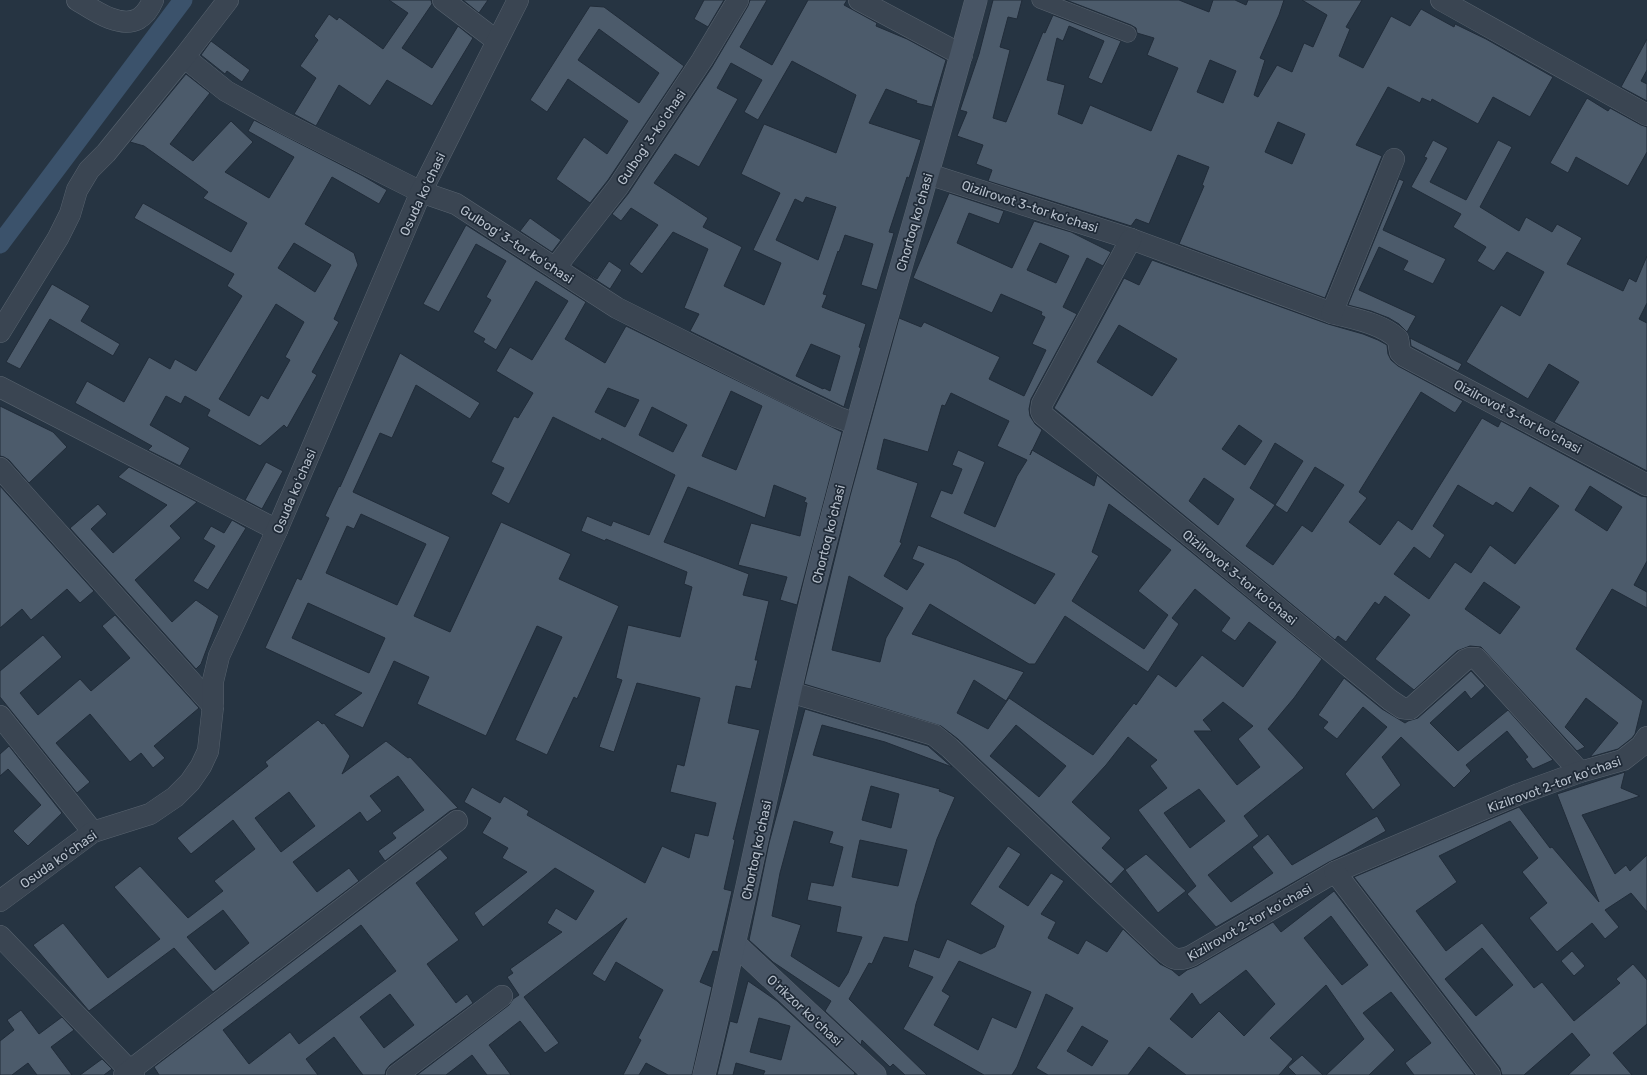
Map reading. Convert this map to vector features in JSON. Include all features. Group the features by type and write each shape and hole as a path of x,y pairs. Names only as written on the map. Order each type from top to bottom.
{"main road":[{"name":"Chortoq koʻchasi","path":"704,1075 736,944 790,692 820,566 856,424 962,55 976,0"},
{"name":"Oʻrikzor koʻchasi","path":"736,944 875,1075"}],"street":[{"path":"78,0 101,15 115,20 128,22 138,19 148,9 154,0"},
{"path":"0,332 58,238 70,214 77,190 89,170 106,153 228,0"},
{"path":"443,0 497,41"},
{"name":"Osuda koʻchasi","path":"0,901 93,832 150,814 175,797 190,782 201,766 208,751 213,706 213,681 219,656 277,530 421,192 518,0"},
{"name":"Gulbog' 3-koʻchasi","path":"555,268 618,187 702,60 738,0"},
{"path":"859,0 962,55"},
{"path":"1040,0 1128,34"},
{"path":"1441,0 1647,115"},
{"name":"Gulbog' 3-tor koʻchasi","path":"184,57 226,92 421,192 456,204 617,308 783,391 837,417 856,424"},
{"path":"1332,313 1394,159"},
{"name":"Qizilrovot 3-tor koʻchasi","path":"928,174 1131,239 1332,313 1366,322 1392,333 1398,339 1400,352 1404,356 1647,485"},
{"name":"Qizilrovot 3-tor koʻchasi","path":"1131,239 1042,404 1041,411 1044,415 1390,700 1402,708 1410,709 1465,660 1476,658 1580,772"},
{"path":"0,387 277,530"},
{"path":"0,468 213,706"},
{"name":"Kizilrovot 2-tor koʻchasi","path":"790,692 934,735 950,748 1156,944 1175,959 1182,960 1335,872 1519,794 1580,772 1623,760 1640,746 1647,737"},
{"path":"0,716 93,832"},
{"path":"0,936 129,1074 457,821"},
{"path":"1335,872 1490,1075"},
{"path":"397,1075 502,996"}],"building":[{"path":"389,0 431,0 432,4 402,48 432,68 458,26 473,38 432,106 387,80 370,106 339,85 316,126 294,114 316,78 300,66 318,40 314,36 329,14 337,20 339,17 383,49 408,13"},
{"path":"463,0 488,0 479,13"},
{"path":"704,0 724,0 708,27 694,19"},
{"path":"750,0 767,0 740,47 772,65 808,0 847,0 844,5 877,23 876,26 907,39 946,60 932,107 916,103 917,101 886,89 869,123 921,140 889,232 894,233 877,290 861,285 873,244 845,235 823,294 827,295 822,307 866,324 859,347 861,348 844,407 690,331 699,314 684,308 708,249 673,232 642,274 629,264 658,225 631,208 621,221 612,214 628,194 712,67 748,6","holes":["792,61 856,95 836,153 764,124 741,174 780,193 753,250 781,263 764,305 724,286 742,247 703,227 708,218 654,183 675,154 699,167 738,99 717,88 731,63 762,80 744,112 758,120","806,197 836,207 818,260 776,240 795,199 803,203","811,344 840,356 830,391 796,376"]},
{"path":"993,0 1022,0 1017,19 1008,17 1000,47 1010,50 993,118 1006,122 1043,32 1045,33 1053,15 1121,41 1102,84 1088,78 1104,41 1069,26 1063,41 1057,38 1047,80 1065,85 1058,114 1082,124 1090,105 1151,131 1178,68 1147,55 1154,38 1137,33 1136,28 1131,25 1066,0 1179,0 1209,12 1213,0 1235,0 1246,5 1248,0 1284,0 1260,58 1265,60 1254,95 1258,97 1277,65 1292,72 1304,43 1313,47 1327,15 1302,0 1362,0 1346,27 1350,29 1339,56 1363,68 1391,16 1410,26 1421,9 1454,27 1455,24 1486,39 1553,77 1530,117 1493,97 1478,124 1432,99 1431,102 1422,98 1420,103 1388,87 1356,145 1382,156 1325,298 1179,244 1204,186 1202,185 1209,167 1178,155 1149,224 1136,219 1131,226 988,181 992,170 976,164 983,145 957,136 967,112 960,110 979,54","holes":["1210,60 1236,71 1223,103 1197,92","1278,122 1305,134 1292,164 1265,152"]},
{"path":"590,6 604,7 684,66 608,180 590,203 556,179 584,137 607,154 628,121 568,79 547,112 530,100","holes":["599,29 659,73 639,103 578,60"]},
{"path":"1647,39 1647,70 1641,81 1647,84 1647,101 1621,87"},
{"path":"211,41 250,70 242,82 227,71 225,74 201,55"},
{"path":"186,74 210,93 170,144 193,161 231,121 253,142 225,172 269,198 294,157 248,131 254,120 363,176 387,190 379,204 332,177 305,224 354,253 358,265 334,319 339,322 312,372 317,375 287,428 284,425 260,446 207,416 210,410 185,396 181,404 166,396 150,425 190,448 180,466 148,450 152,446 75,403 87,381 124,402 149,357 170,369 175,359 196,371 242,296 227,286 234,274 134,218 143,203 231,252 247,223 203,198 208,192 144,146 130,142","holes":["294,243 331,265 315,292 278,268","276,304 304,322 285,357 290,360 268,399 261,395 249,416 219,399"]},
{"path":"1587,98 1608,111 1610,108 1647,127 1647,152 1628,186 1576,157 1568,173 1550,163"},
{"path":"1433,140 1448,148 1430,182 1466,200 1498,140 1512,147 1480,207 1519,231 1526,217 1552,232 1557,224 1582,238 1567,264 1623,291 1629,278 1636,282 1647,256 1647,303 1639,319 1647,323 1647,471 1554,422 1579,382 1549,364 1528,399 1466,362 1501,305 1520,316 1544,272 1507,252 1494,271 1477,261 1486,247 1453,227 1461,214 1411,187 1427,158 1424,157"},
{"path":"1399,179 1404,181 1383,230 1446,259 1433,284 1403,270 1408,261 1379,247 1359,290 1416,316 1407,332 1399,324 1389,318 1371,311 1348,305"},
{"path":"949,193 1004,211 999,224 969,213 957,243 1012,268 1034,221 1071,232 1111,252 1103,266 1087,258 1063,307 1077,314 1031,399 1029,409 1030,416 1035,424 1042,430 1032,450 1094,486 1097,475 1322,659 1294,698 1268,729 1304,768 1244,816 1259,836 1208,875 1231,902 1273,873 1252,847 1268,834 1292,865 1377,816 1386,831 1216,927 1187,894 1196,886 1138,810 1167,788 1150,766 1157,760 1128,737 1106,765 1072,802 1111,838 1102,848 1125,869 1111,884 958,739 941,726 804,684 850,496 899,318 921,327 924,322 1000,357 989,379 1024,396 1046,350 1032,344 1045,317 1041,315 1042,312 1001,294 992,313 913,278","holes":["1040,243 1069,256 1056,283 1027,270","951,393 1009,421 997,446 1027,460 1017,476 995,527 964,513 985,462 958,450 952,465 962,469 952,494 941,490 930,517 1055,574 1035,604 957,560 918,545 912,559 924,564 907,590 884,576 902,543 900,542 918,483 877,469 884,439 928,452 942,405 945,406","1109,504 1171,550 1138,591 1168,615 1144,649 1072,601 1099,556 1092,552","849,576 903,608 886,638 880,662 832,650","1195,589 1230,618 1221,631 1235,641 1249,622 1276,642 1243,687 1202,655 1176,687 1158,674 1136,705 1134,703 1093,755 1009,698 988,729 957,713 974,680 1006,701 1024,672 912,634 930,604 1029,664 1035,664 1065,616 1148,672 1179,624 1172,618","1223,702 1253,726 1238,739 1260,767 1237,785 1194,731 1212,731 1203,720","1016,725 1066,766 1039,797 990,756","1199,789 1225,821 1190,848 1164,813"]},
{"path":"530,218 561,240 552,252 520,231"},
{"path":"466,225 586,302 565,339 605,363 626,326 842,432 797,605 780,600 787,577 738,565 751,523 800,536 807,503 804,502 806,498 774,485 765,518 688,487 664,542 749,574 743,595 769,601 755,660 758,660 751,689 736,686 728,723 760,730 733,839 735,840 724,889 732,891 718,952 713,951 700,982 712,987 692,1075 668,1075 646,1063 639,1075 623,1075 641,1040 638,1038 663,990 616,962 605,982 592,974 627,918 524,997 559,1043 545,1053 520,1021 489,1045 511,1075 487,1075 472,1055 446,1075 417,1075 509,1005 513,999 519,995 507,977 513,973 510,969 562,932 547,923 556,908 576,920 594,891 555,868 483,927 474,913 527,872 502,858 508,848 482,833 491,818 464,802 472,787 500,803 504,796 529,811 527,815 645,883 662,846 689,858 695,833 708,836 716,803 670,792 677,764 684,766 700,698 637,683 614,752 599,747 622,680 616,678 628,625 680,637 692,587 684,584 687,572 606,539 605,541 581,531 587,516 611,526 613,521 649,535 675,475 602,438 601,441 553,417 509,504 491,494 504,468 491,462 514,416 518,418 533,393 496,371 510,347 532,360 568,301 536,281 496,350 483,342 485,339 473,332 491,300 486,297 506,261 476,244 439,312 423,304","holes":["608,388 639,400 625,427 595,412","731,391 762,406 736,470 702,456","652,407 687,425 673,452 639,435"]},
{"path":"1152,260 1328,324 1363,334 1387,345 1388,354 1391,360 1398,366 1463,401 1455,413 1421,392 1359,492 1367,498 1349,522 1380,545 1398,520 1412,530 1482,418 1498,427 1501,421 1641,496 1647,497 1647,561 1634,585 1647,592 1647,608 1612,589 1576,649 1643,701 1635,734 1632,738 1618,749 1590,757 1618,723 1586,698 1565,727 1585,747 1577,751 1481,647 1470,646 1457,651 1414,690 1375,659 1410,615 1385,596 1379,605 1375,602 1346,642 1338,636 1335,640 1054,408 1124,278 1139,285","holes":["1119,325 1177,359 1152,396 1097,362","1239,425 1262,441 1245,465 1222,449","1275,443 1303,461 1275,505 1250,488","1315,467 1344,485 1312,532 1302,525 1273,565 1246,546 1275,505 1287,513","1204,478 1234,499 1218,525 1189,501","1458,485 1493,506 1496,502 1513,513 1530,487 1559,506 1515,564 1490,545 1471,573 1455,562 1429,599 1394,574 1414,547 1430,559 1445,535 1433,526","1590,486 1622,507 1607,531 1575,510","1484,582 1520,607 1500,634 1465,609"]},
{"path":"609,261 622,270 610,289 573,265 597,279"},
{"path":"52,284 90,306 81,321 120,344 113,356 50,319 20,369 6,362"},
{"path":"1410,338 1462,364 1458,371 1411,346"},
{"path":"400,353 480,403 470,419 416,385 392,438 380,433 353,492 450,537 414,616 450,632 501,522 571,554 559,579 619,606 577,699 574,697 547,755 515,740 562,637 537,626 486,736 417,704 429,677 394,661 363,728 334,715 362,693 265,648 297,578 301,580 329,518 325,516 339,486 340,487","holes":["361,514 426,544 397,605 326,573 347,526 354,529","308,603 385,638 369,673 292,638"]},
{"path":"0,406 53,432 67,447 29,483 9,460 0,456"},
{"path":"266,462 283,471 262,509 245,500"},
{"path":"129,467 197,502 170,526 181,538 135,580 172,622 196,600 219,616 201,664 196,669 70,528 98,504 107,514 91,529 113,553 167,505 118,477"},
{"path":"0,486 94,591 80,603 67,589 31,620 22,609 0,628"},
{"path":"232,520 246,528 208,590 193,581 215,546 203,539 211,526 224,533"},
{"path":"115,615 199,708 154,746 165,758 153,768 141,753 130,762 90,714 56,743 90,782 77,793 0,697 0,671 43,635 62,657 20,693 38,715 80,679 91,691 130,658 102,626"},
{"path":"1471,671 1485,686 1471,699 1465,691 1430,723 1458,751 1508,710 1553,760 1533,769 1525,759 1528,757 1507,731 1466,765 1471,771 1454,788 1401,737 1382,757 1401,785 1373,810 1345,774 1387,727 1363,707 1337,739 1323,728 1328,722 1318,715 1344,678 1382,709 1405,723 1418,718"},
{"path":"805,709 928,746 952,767 885,742 822,725 813,755 940,789 939,791 955,797 937,839 916,904 908,942 884,937 872,964 869,963 849,999 927,1075 905,1075 893,1064 890,1067 862,1040 861,1045 825,1011 831,1001 773,962 749,940 769,843","holes":["871,786 899,794 891,828 862,820","794,821 833,832 829,843 843,847 833,886 811,882 807,900 841,907 836,932 862,937 848,973 839,987 791,956 801,925 772,916 780,873","860,840 907,850 898,886 852,877"]},
{"path":"318,720 322,724 324,723 350,756 342,774 386,741 408,758 410,757 458,808 450,811 385,861 378,851 396,838 392,833 424,810 398,776 370,796 382,811 367,822 360,812 293,862 317,892 349,868 359,881 213,992 174,948 89,1011 33,945 63,923 108,978 160,939 114,887 140,866 188,918 223,891 214,881 255,849 233,820 191,854 177,838 268,766 265,762","holes":["289,792 315,826 281,852 255,818","223,910 249,943 215,970 187,937"]},
{"path":"9,746 62,813 28,846 13,831 41,805 8,769 0,776 0,754"},
{"path":"1625,772 1621,788 1640,796 1582,815 1615,874 1626,865 1630,871 1647,855 1647,912 1631,893 1605,910 1619,927 1605,939 1592,923 1557,952 1529,918 1547,903 1522,872 1538,858 1510,821 1439,856 1457,882 1416,911 1446,951 1482,923 1534,988 1542,982 1574,1021 1620,983 1616,979 1633,964 1647,980 1647,1024 1613,1053 1632,1075 1568,1075 1590,1055 1572,1033 1524,1075 1502,1075 1500,1068 1354,877 1519,807 1550,848 1552,847 1599,902 1557,794","holes":["1482,948 1513,985 1476,1016 1445,979"]},
{"path":"1008,846 1021,854 999,887 1028,906 1051,873 1064,881 1041,914 1056,922 1048,938 1078,954 1086,940 1107,952 1123,929 1160,964 1172,970 1179,976 1187,970 1197,966 1273,922 1281,932 1334,891 1475,1075 1414,1075 1405,1063 1431,1043 1391,992 1363,1013 1395,1050 1369,1075 1326,1075 1364,1039 1326,985 1270,1038 1293,1059 1279,1075 1186,1075 1149,1047 1128,1075 1048,1075 1036,1068 1073,1008 1046,994 1017,1067 1012,1075 984,1075 903,1029 933,977 908,967 914,949 939,958 947,939 981,954 995,947 1004,926 970,904","holes":["1331,916 1368,965 1342,985 1304,938","959,961 1031,992 1016,1028 992,1017 978,1050 934,1025 950,996 942,991","1246,970 1275,1004 1244,1036 1219,1011 1192,1038 1170,1019 1192,993 1200,1005","1082,1026 1108,1041 1092,1066 1067,1051"]},
{"path":"440,849 448,858 416,883 459,940 427,964 456,1003 467,994 473,1003 390,1065 386,1070 385,1075 363,1075 334,1037 306,1059 318,1075 159,1075 154,1067","holes":["361,925 396,971 299,1044 290,1032 249,1064 223,1030","390,994 414,1025 384,1048 360,1017"]},
{"path":"1146,854 1186,891 1158,913 1125,870"},
{"path":"1572,951 1585,966 1574,976 1561,961"},
{"path":"748,981 777,1001 855,1073 854,1075 763,1075 765,1071 736,1063 733,1075 717,1075 730,1021 737,1023","holes":["759,1018 790,1026 781,1060 750,1052"]},
{"path":"21,1010 39,1034 62,1017 74,1030 51,1047 72,1075 37,1075 28,1063 12,1075 0,1075 0,1041 14,1030 7,1020"},
{"path":"1302,1055 1323,1075 1296,1075 1288,1067"},
{"path":"102,1059 112,1069 104,1075 80,1075"}],"waterway":[{"path":"0,244 183,0"}]}
